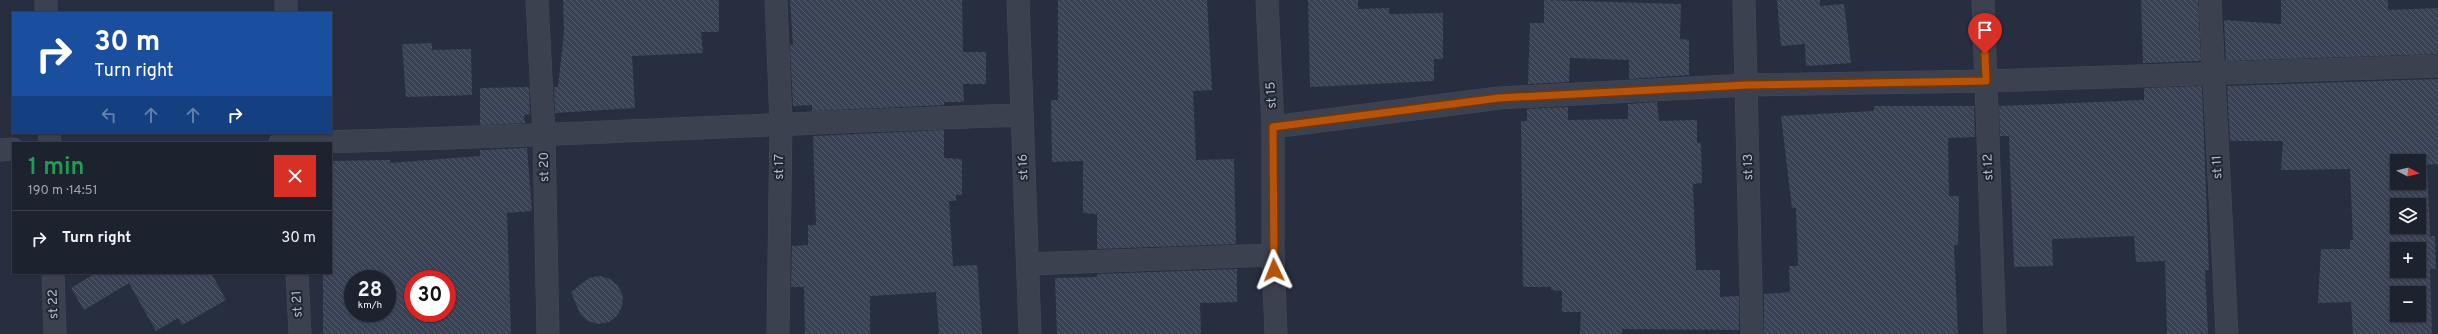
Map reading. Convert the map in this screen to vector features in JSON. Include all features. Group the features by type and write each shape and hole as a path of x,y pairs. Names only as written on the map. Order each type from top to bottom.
{"street":[{"path":"46,0 46,12"},
{"path":"286,0 286,12"},
{"name":"st 20","path":"537,0 544,136 548,334"},
{"name":"st 17","path":"776,0 781,123 778,334"},
{"name":"st 16","path":"1018,0 1030,334"},
{"name":"st 15","path":"1267,0 1273,127 1273,255 1276,334"},
{"name":"st 13","path":"1744,0 1752,334"},
{"name":"st 12","path":"1983,0 1995,334"},
{"name":"st 11","path":"2210,0 2212,73 2226,334"},
{"path":"1273,127 1499,98 1747,85 1986,81 2438,66"},
{"path":"326,142 544,136 781,123 1022,115"},
{"path":"0,150 12,149"},
{"path":"1028,264 1273,255"},
{"name":"st 22","path":"53,274 55,334"},
{"name":"st 21","path":"297,274 300,334"}],"building":[{"path":"563,0 719,0 719,32 701,32 703,53 632,56 635,108 555,113 554,87 558,87 564,33"},
{"path":"790,0 962,0 963,52 986,52 986,84 963,84 964,102 944,102 944,105 812,111 812,105 793,106 790,45 793,45"},
{"path":"1058,0 1207,0 1212,90 1193,91 1196,160 1234,159 1236,244 1097,249 1097,214 1083,213 1083,161 1052,162 1051,100 1058,100"},
{"path":"1308,0 1358,0 1358,9 1389,8 1389,14 1443,13 1443,59 1434,59 1434,81 1310,87"},
{"path":"1544,0 1681,4 1680,39 1689,40 1689,75 1629,79 1629,60 1570,58 1569,82 1528,84 1530,23 1544,23"},
{"path":"1777,0 1820,0 1820,6 1844,4 1851,63 1806,66 1805,44 1781,46"},
{"path":"2141,0 2198,0 2201,61 2143,63"},
{"path":"2281,0 2388,0 2388,10 2438,8 2438,54 2226,61 2224,20 2281,24"},
{"path":"432,43 432,50 471,49 472,95 406,97 402,44"},
{"path":"2438,79 2438,164 2427,165 2430,236 2435,236 2436,269 2430,269 2432,334 2353,334 2351,302 2318,303 2321,249 2350,249 2350,240 2353,240 2350,169 2281,170 2283,141 2230,141 2227,86"},
{"path":"2202,86 2209,270 2205,270 2208,334 2167,334 2165,261 2136,262 2134,236 2052,239 2053,266 2014,267 2009,136 2000,136 1999,106 2144,100 2144,88"},
{"path":"529,87 530,114 524,115 525,123 480,125 480,88"},
{"path":"1657,102 1659,121 1697,120 1697,143 1701,143 1702,183 1693,184 1696,270 1720,270 1720,297 1739,296 1739,330 1622,329 1622,334 1580,334 1581,312 1562,312 1562,291 1551,290 1551,287 1523,287 1521,121 1527,121 1527,109 1568,107 1568,120 1628,119 1628,104"},
{"path":"1874,106 1974,106 1975,137 1948,138 1949,196 1959,196 1958,245 1954,245 1958,334 1764,334 1764,294 1790,292 1789,266 1798,266 1796,208 1792,208 1781,116 1874,111"},
{"path":"944,130 944,158 962,159 962,195 956,195 956,201 949,201 953,266 977,265 982,334 939,334 936,292 870,296 870,334 805,334 804,287 791,287 792,246 808,245 808,225 816,225 813,136"},
{"path":"527,148 532,211 507,213 511,334 323,334 323,274 332,274 332,161 390,160 390,163 480,156 480,150"},
{"path":"1237,269 1237,302 1200,303 1201,334 1057,334 1055,278 1097,277 1097,274"},
{"path":"94,274 212,274 226,300 182,325 178,318 156,331 129,283 84,310 71,288"},
{"path":"600,276 610,279 618,286 623,296 622,306 617,316 609,322 598,324 588,321 580,314 571,292 589,278"}],"route":[{"path":"1274,270 1273,127 1499,98 1747,85 1986,81 1985,54"}]}
